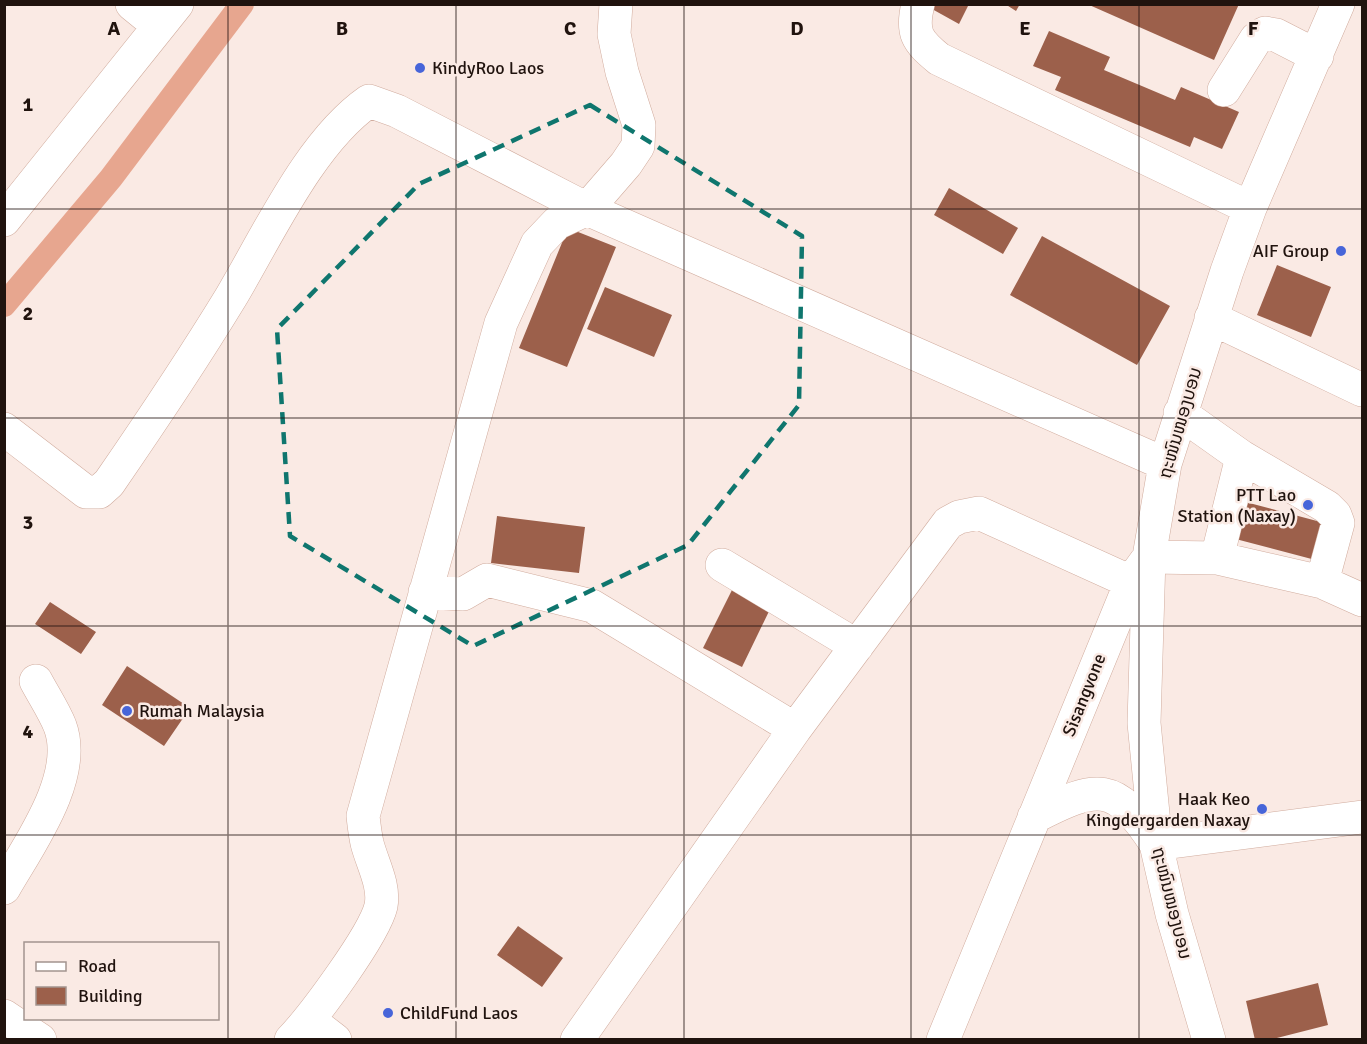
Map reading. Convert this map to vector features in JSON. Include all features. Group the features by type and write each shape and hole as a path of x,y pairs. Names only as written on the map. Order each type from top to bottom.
{"street":[{"path":"4,220 168,15 132,4"},
{"path":"335,1040 300,1030 370,929 381,905 380,882 367,842 363,816 501,323 537,244 557,222 587,209 627,164 638,147 639,125 622,72 615,34 616,4"},
{"path":"918,4 914,20 919,42 939,59 1250,208"},
{"name":"ຖະໜົນໜອງບອນ","path":"1209,1040 1172,914 1156,844 1144,723 1140,569 1180,413 1211,318 1250,208 1338,4"},
{"path":"1346,4 1362,16"},
{"path":"1224,90 1256,39 1265,33 1276,35 1317,56"},
{"path":"4,429 86,492 99,492 108,483 162,407 313,160 348,116 369,101 397,111 587,209 1166,464"},
{"path":"1211,318 1362,390"},
{"path":"1180,413 1242,457 1327,507 1335,515 1338,523 1322,582"},
{"path":"1217,558 1242,457"},
{"path":"578,1040 795,729 948,523 969,514 979,513 1140,569 1217,558 1322,582 1362,600"},
{"path":"722,565 857,646"},
{"name":"Sisangvone","path":"943,1040 1034,817 1140,569"},
{"path":"425,592 463,594 487,580 591,606 795,729"},
{"path":"4,888 55,797 64,758 61,728 36,681"},
{"path":"1034,817 1070,798 1096,791 1118,800 1140,820 1156,844 1362,817"},
{"path":"4,1017 40,1040"}],"highlighted area":[{"path":"590,105 802,236 799,405 688,545 473,646 290,536 277,329 419,184"}],"building":[{"path":"923,4 969,4 959,24"},
{"path":"1005,4 1020,4 1016,11"},
{"path":"1087,4 1239,4 1214,60"},
{"path":"1049,31 1110,57 1104,70 1175,100 1181,87 1239,112 1222,149 1194,137 1190,147 1055,90 1061,77 1033,66"},
{"path":"949,188 1018,228 1003,254 934,215"},
{"path":"568,228 616,247 567,367 519,348"},
{"path":"1042,236 1170,306 1137,365 1010,295"},
{"path":"1277,265 1331,287 1311,337 1257,315"},
{"path":"605,287 672,315 654,357 587,329"},
{"path":"1238,500 1332,525 1323,562 1228,537"},
{"path":"497,516 585,527 579,573 491,563"},
{"path":"735,584 773,603 742,667 703,648"},
{"path":"50,602 96,632 81,654 35,624"},
{"path":"127,666 190,708 164,746 102,705"},
{"path":"518,926 563,958 542,987 497,955"},
{"path":"1318,983 1328,1025 1269,1040 1255,1040 1246,1001"}],"waterway":[{"path":"4,305 111,178 242,4"}],"place":[{"name":"KindyRoo Laos","path":"420,68"},
{"name":"AIF Group","path":"1341,251"},
{"name":"PTT Lao Station (Naxay)","path":"1308,505"},
{"name":"Rumah Malaysia","path":"127,711"},
{"name":"Haak Keo Kingdergarden Naxay","path":"1262,809"},
{"name":"ChildFund Laos","path":"388,1013"}]}
